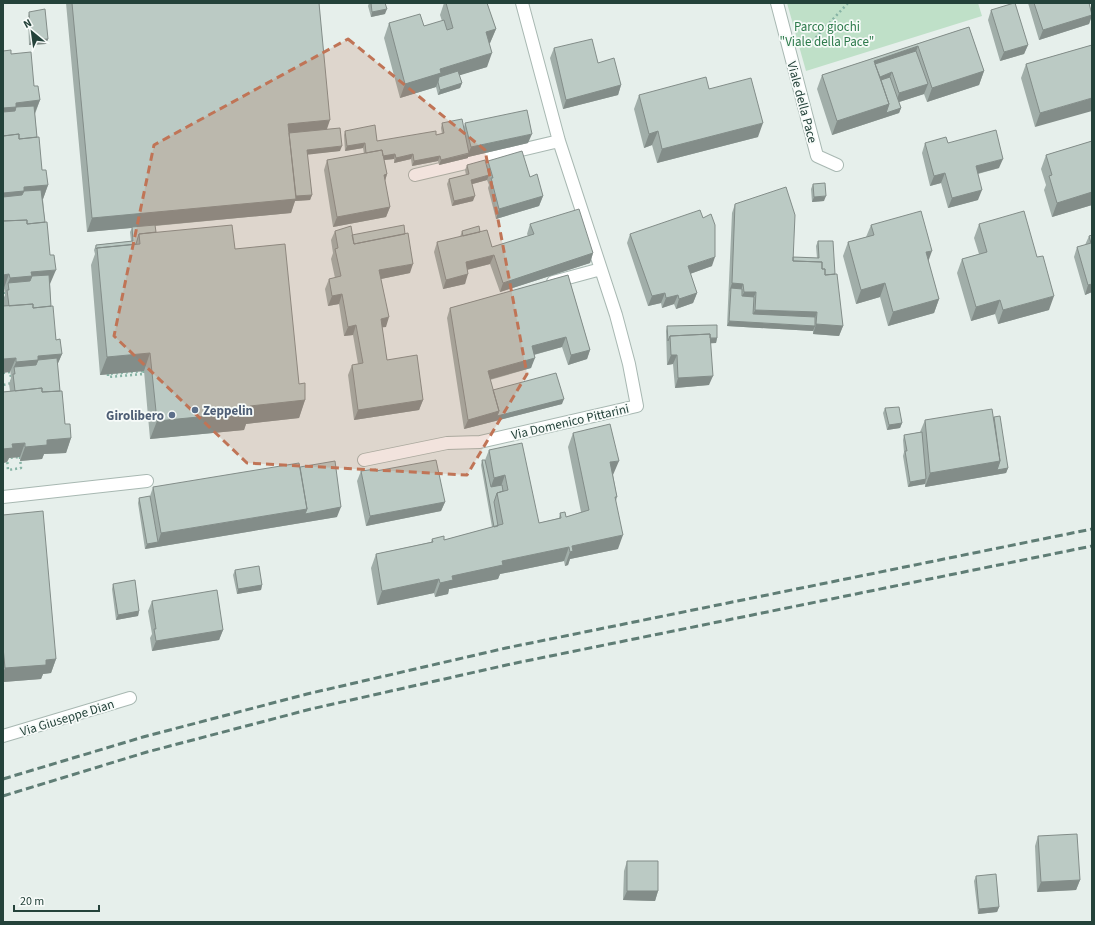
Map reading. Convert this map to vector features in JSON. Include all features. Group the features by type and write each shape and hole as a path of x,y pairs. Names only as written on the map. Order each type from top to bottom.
{"street":[{"name":"Via Domenico Pittarini","path":"364,460 447,443 480,442 637,406 629,364 616,315 559,141 522,3"},
{"name":"Viale della Pace","path":"777,3 818,156 838,166"},
{"path":"415,175 559,141"},
{"path":"542,285 601,269"},
{"path":"3,496 147,481"},
{"name":"Via Giuseppe Dian","path":"3,736 130,698"}],"path":[{"path":"792,60 801,54 848,3"},
{"path":"3,288 6,300 3,300"},
{"path":"144,371 144,374 108,377 108,374 144,371"},
{"path":"3,373 10,372 12,384 3,385"},
{"path":"20,457 21,468 8,470 7,458 20,457"}],"highlighted area":[{"path":"348,39 485,150 527,374 467,475 247,463 114,336 154,145"}],"green space":[{"name":"Parco giochi \"Viale della Pace\"","path":"787,3 978,3 982,16 806,71"}],"building":[{"path":"72,3 319,3 330,120 288,124 296,199 92,218"},
{"path":"371,3 385,3 387,9 372,12"},
{"path":"446,3 487,3 496,29 486,32 492,53 440,69 441,73 405,84 389,23 420,14 424,26 444,20 447,30 453,28"},
{"path":"1015,3 1028,45 1004,52 991,10"},
{"path":"1034,3 1089,3 1092,15 1043,30"},
{"path":"45,9 48,39 31,40 29,12"},
{"path":"969,27 984,71 932,88 918,46 874,61 889,104 837,121 822,75"},
{"path":"592,39 598,63 614,58 621,85 566,100 554,48"},
{"path":"1092,45 1092,98 1040,113 1026,64"},
{"path":"11,50 11,54 31,52 34,86 38,86 40,100 16,103 16,107 3,108 3,51"},
{"path":"916,51 928,84 899,93 892,72 880,77 875,64"},
{"path":"458,71 462,83 440,90 438,82 439,77"},
{"path":"706,77 709,89 751,78 763,123 662,149 658,131 649,134 639,95"},
{"path":"890,77 901,108 886,113 889,104 881,80"},
{"path":"34,106 37,137 19,139 19,134 3,136 3,112 15,111 16,107"},
{"path":"527,110 532,134 471,147 465,123"},
{"path":"462,119 469,153 441,160 440,156 414,161 413,154 396,158 395,154 383,156 382,150 366,153 365,143 347,146 345,131 375,125 377,141 436,131 436,135 444,133 442,123"},
{"path":"340,128 342,146 307,150 312,195 296,196 289,133"},
{"path":"996,130 1003,159 976,166 982,190 952,198 945,173 934,176 925,143 946,137 948,143"},
{"path":"19,134 19,139 39,137 42,170 46,170 48,185 24,187 24,191 3,193 3,136"},
{"path":"1092,141 1092,192 1057,203 1049,176 1052,175 1046,155"},
{"path":"382,150 387,174 384,175 390,207 337,217 327,160"},
{"path":"522,151 530,177 537,174 543,196 499,209 488,161"},
{"path":"485,160 489,175 471,180 475,196 454,201 449,179 469,174 467,165"},
{"path":"825,183 826,196 814,197 813,184"},
{"path":"786,187 795,215 793,261 822,262 822,269 825,269 825,275 837,274 843,326 816,324 817,312 755,310 756,292 744,292 743,284 732,283 735,204"},
{"path":"41,190 45,222 27,224 27,220 3,221 3,197 22,195 24,191"},
{"path":"579,209 593,253 503,283 494,255 466,262 468,274 446,280 437,242 487,230 492,247 534,234 530,224"},
{"path":"700,210 703,218 711,214 715,225 715,257 688,266 697,293 679,299 678,295 666,298 665,293 652,296 630,234"},
{"path":"921,211 932,251 926,252 939,299 893,312 885,283 861,290 848,242 874,235 871,225"},
{"path":"1024,211 1037,257 1043,256 1054,296 1003,310 1000,300 976,307 962,259 987,252 979,224"},
{"path":"27,220 27,224 47,222 50,255 54,255 56,270 31,272 32,276 10,278 9,274 3,275 3,221"},
{"path":"155,225 156,232 139,234 136,244 96,249 96,245 133,241 132,227"},
{"path":"232,225 235,249 285,244 299,384 305,383 305,400 250,406 250,412 157,421 150,353 107,357 97,248 140,244 139,234"},
{"path":"404,225 405,234 354,244 352,235"},
{"path":"351,226 354,244 408,233 413,264 379,270 389,317 381,319 387,360 417,355 423,400 358,410 352,365 363,363 356,325 348,327 342,294 332,296 329,279 341,276 335,249 338,248 335,231"},
{"path":"479,226 480,232 463,236 462,231"},
{"path":"1092,235 1092,284 1088,285 1077,247 1091,243 1089,236"},
{"path":"818,241 833,241 835,274 825,275 825,269 822,269 822,262 793,261 793,257 819,258"},
{"path":"49,275 51,306 33,308 33,304 9,306 7,290 9,290 8,283 30,281 32,276"},
{"path":"568,275 590,350 571,355 566,337 532,346 535,358 488,371 499,411 468,420 450,308"},
{"path":"731,288 742,289 742,296 754,297 753,314 815,317 815,326 729,321"},
{"path":"33,304 33,308 53,306 56,340 60,339 62,354 38,356 38,360 16,362 16,358 3,359 3,306"},
{"path":"717,325 717,338 710,338 710,334 670,336 668,341 667,326"},
{"path":"710,334 713,376 678,378 677,355 671,355 670,336"},
{"path":"57,358 60,391 42,392 42,388 15,391 13,374 15,374 14,367 36,365 38,360"},
{"path":"556,373 564,399 497,416 499,411 493,390"},
{"path":"42,388 42,392 62,391 65,424 70,424 71,438 47,440 47,445 25,447 25,443 12,444 13,448 3,449 3,392"},
{"path":"899,407 902,423 889,425 885,408"},
{"path":"992,409 1000,461 930,473 925,420"},
{"path":"1000,416 1008,468 997,470 1000,461 994,417"},
{"path":"610,424 619,461 610,462 617,497 615,497 623,535 572,546 573,551 570,552 569,547 502,561 503,565 452,576 453,580 440,583 439,579 382,591 376,554 433,542 432,539 444,536 444,540 503,524 497,493 508,490 505,475 494,478 489,450 522,443 539,523 561,518 560,513 565,512 566,517 589,510 573,433"},
{"path":"922,432 926,479 910,482 904,435"},
{"path":"436,460 445,502 370,516 361,471 376,469 376,471"},
{"path":"482,460 485,460 491,487 502,485 503,491 497,493 494,502 498,526 494,527"},
{"path":"335,461 341,507 305,514 307,509 300,467"},
{"path":"299,463 307,509 161,533 153,487"},
{"path":"150,496 158,542 147,544 139,498"},
{"path":"43,511 56,659 46,660 46,665 5,668 3,647 3,515"},
{"path":"259,566 262,585 238,589 235,570"},
{"path":"135,580 139,611 118,615 113,584"},
{"path":"217,590 223,630 156,641 152,601"},
{"path":"1077,834 1080,880 1041,882 1038,836"},
{"path":"627,861 658,861 658,891 627,891"},
{"path":"996,874 999,907 979,909 976,876"}],"railway":[{"path":"3,779 143,737 307,694 506,648 1092,529"},
{"path":"3,796 147,752 311,709 511,664 1092,546"}],"place":[{"name":"Zeppelin","path":"195,410"},
{"name":"Girolibero","path":"172,415"}]}
